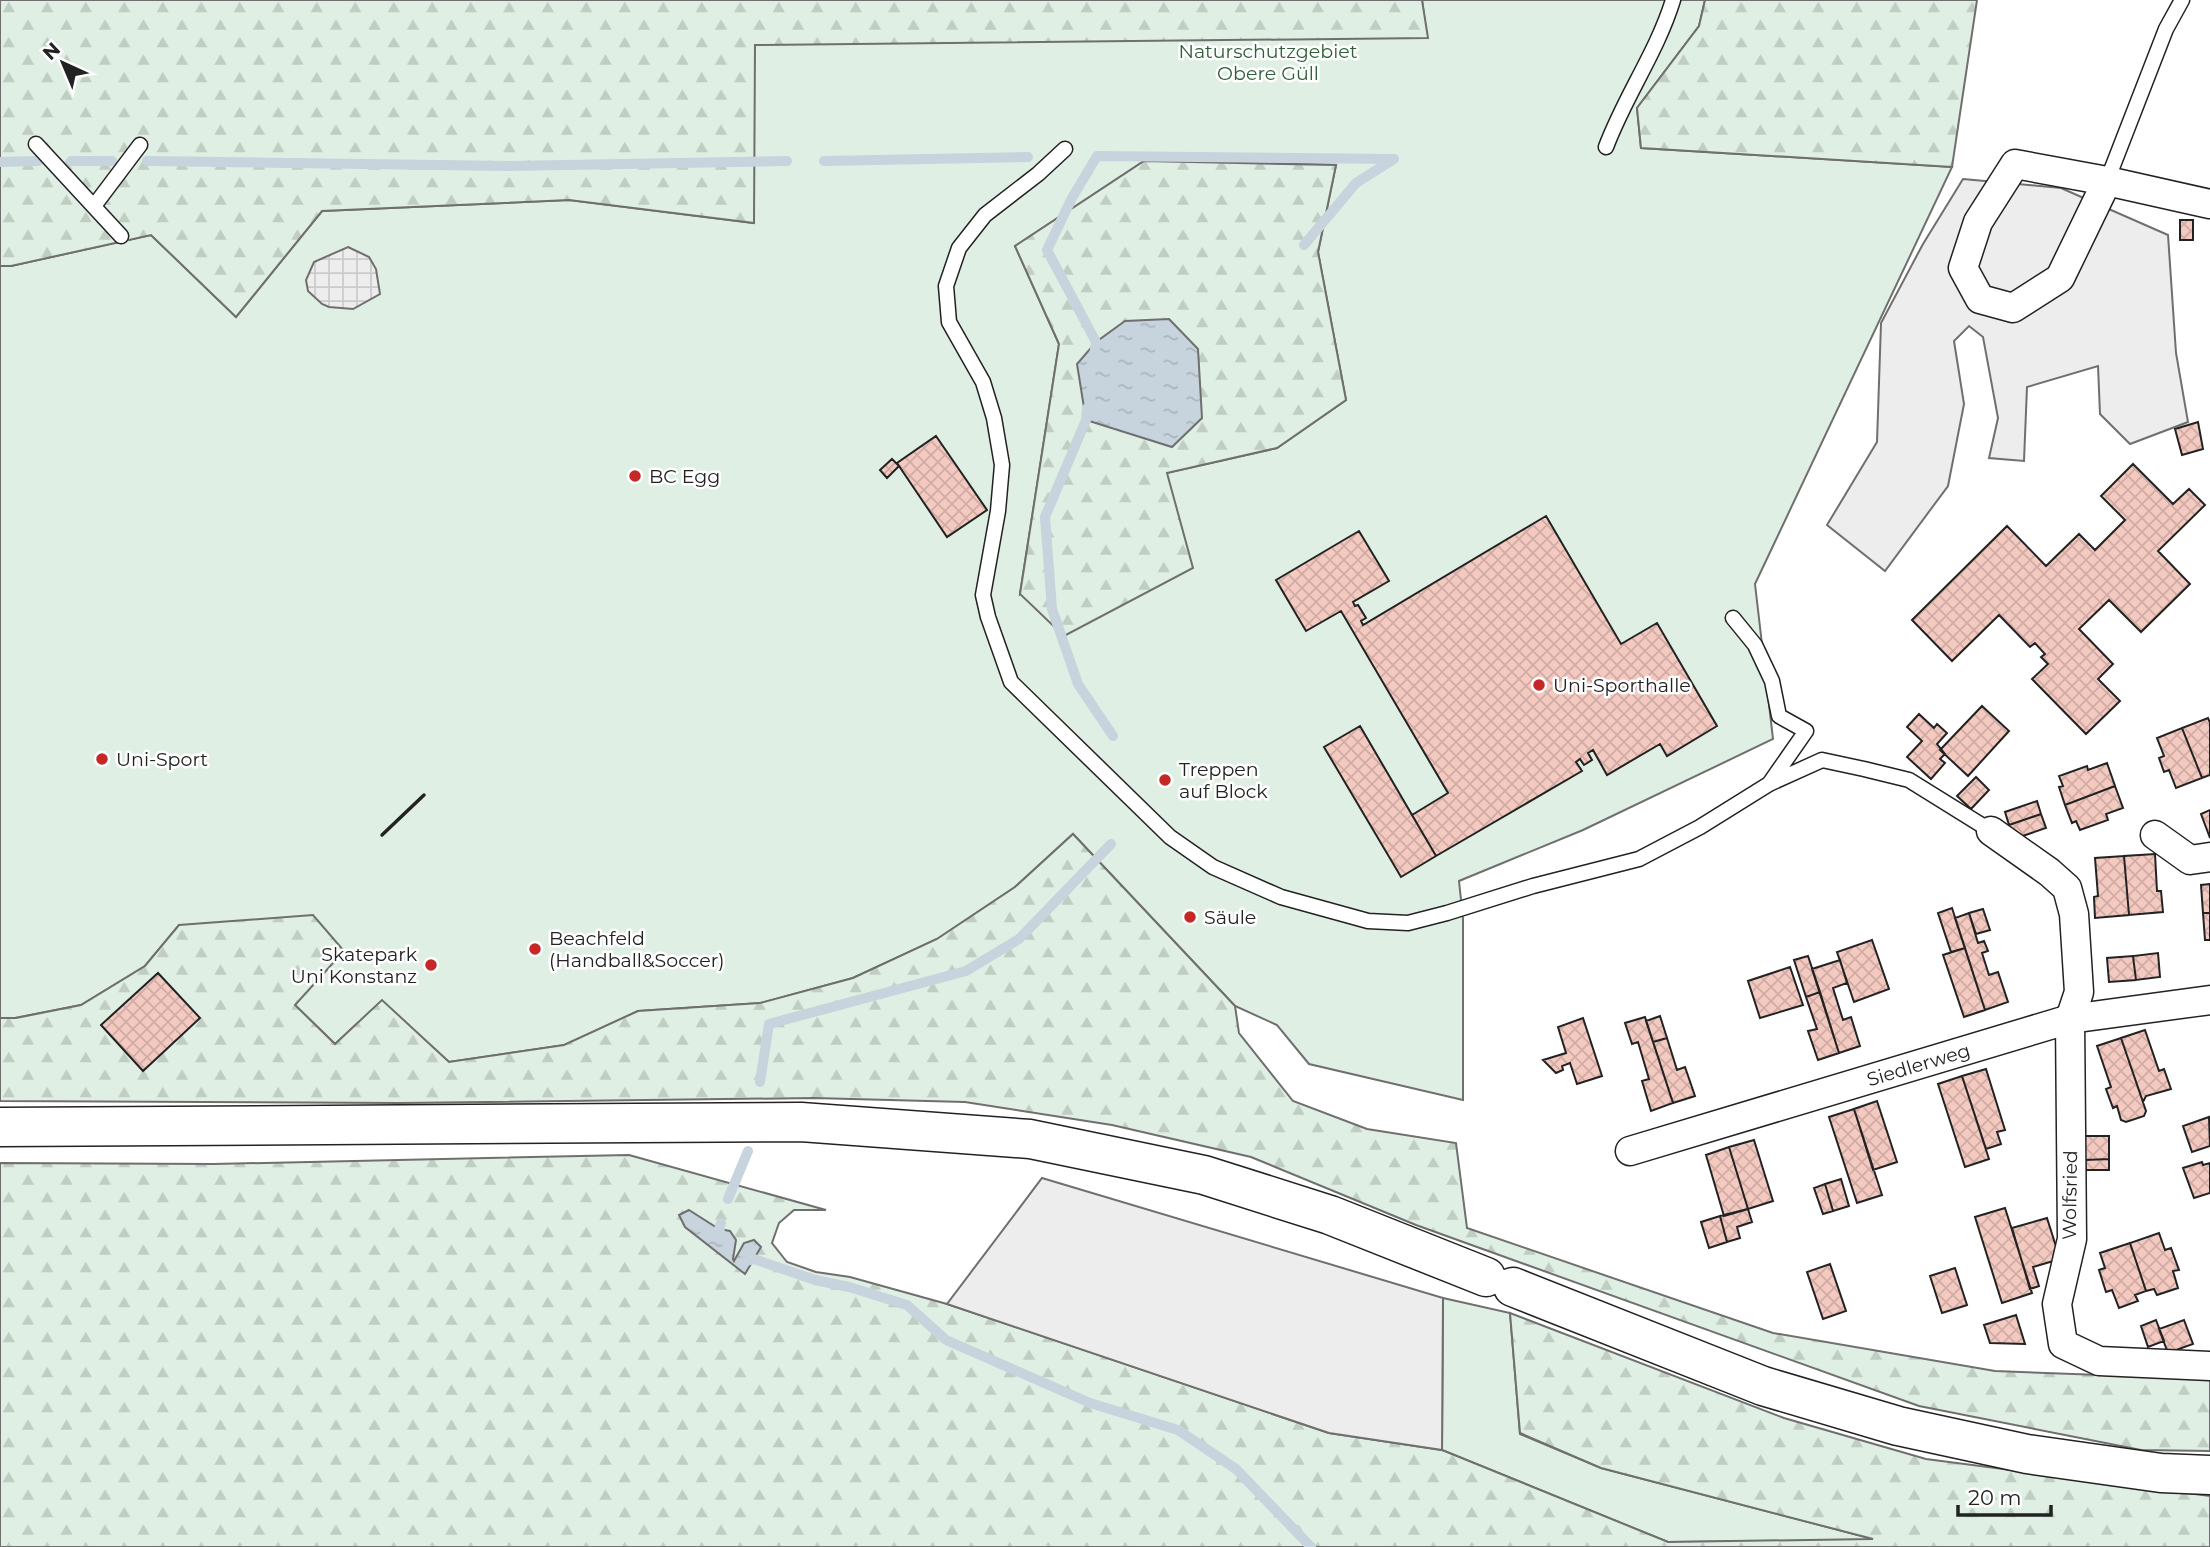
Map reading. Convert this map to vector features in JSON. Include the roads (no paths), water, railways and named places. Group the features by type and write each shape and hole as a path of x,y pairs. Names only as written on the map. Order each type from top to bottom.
{"main road":[{"path":"0,1127 801,1122 1030,1139 1204,1175 1330,1215 1763,1386 1898,1426 2027,1454 2161,1473 2210,1475"}],"street":[{"path":"2107,181 2060,278 2013,309 1980,299 1963,268 1978,222 2015,164 2107,181 2210,204"},
{"path":"1991,831 2067,888 2074,914 2079,992 2070,1018"},
{"path":"2155,835 2190,860 2210,856"},
{"name":"Siedlerweg","path":"1630,1152 2070,1018 2210,1000"},
{"name":"Wolfsried","path":"2070,1018 2072,1239 2057,1304 2063,1344 2099,1361 2210,1366"}],"lane":[{"path":"1606,147 1620,111 1664,29 1673,0"},
{"path":"2107,181 2166,29 2182,0"},
{"path":"36,144 121,236"},
{"path":"94,206 140,145"},
{"path":"1065,149 1038,174 985,215 959,248 946,286 949,322 983,382 994,418 1002,466 998,511 983,595 1011,682 1170,837 1213,867 1281,897 1368,921 1408,923 1639,859 1700,827 1769,783 1822,760 1909,779 1991,831"},
{"path":"1733,618 1755,645 1772,681 1779,716 1806,731 1769,783"}],"water":[{"path":"1169,319 1198,349 1202,418 1172,447 1086,420 1077,364 1096,342 1125,321"},
{"path":"689,1210 719,1229 730,1231 736,1240 734,1261 744,1243 754,1240 761,1247 745,1274 685,1227 679,1215"}],"waterway":[{"path":"1094,355 1096,342 1047,250 1072,198 1097,156 1394,159"},
{"path":"824,161 1028,157"},
{"path":"1304,245 1356,183 1394,159"},
{"path":"0,162 38,161"},
{"path":"71,161 112,161"},
{"path":"147,161 509,166 787,161"},
{"path":"1087,408 1086,420 1045,517 1052,609 1078,684 1113,736"},
{"path":"760,1082 769,1024 966,971 1019,939 1111,844"},
{"path":"728,1199 748,1151"},
{"path":"721,1223 719,1229 723,1240"},
{"path":"743,1262 754,1259 815,1280 849,1287 907,1305 946,1340 1090,1403 1178,1430 1236,1469 1311,1547"}],"place":[{"name":"BC Egg","path":"635,476"},
{"name":"Uni-Sporthalle","path":"1539,685"},
{"name":"Uni-Sport","path":"102,759"},
{"name":"Treppen auf Block","path":"1165,780"},
{"name":"Säule","path":"1190,917"},
{"name":"Beachfeld (Handball&Soccer)","path":"535,949"},
{"name":"Skatepark Uni Konstanz","path":"431,965"}],"park label":[{"name":"Naturschutzgebiet Obere Güll","path":"1268,62"}]}
